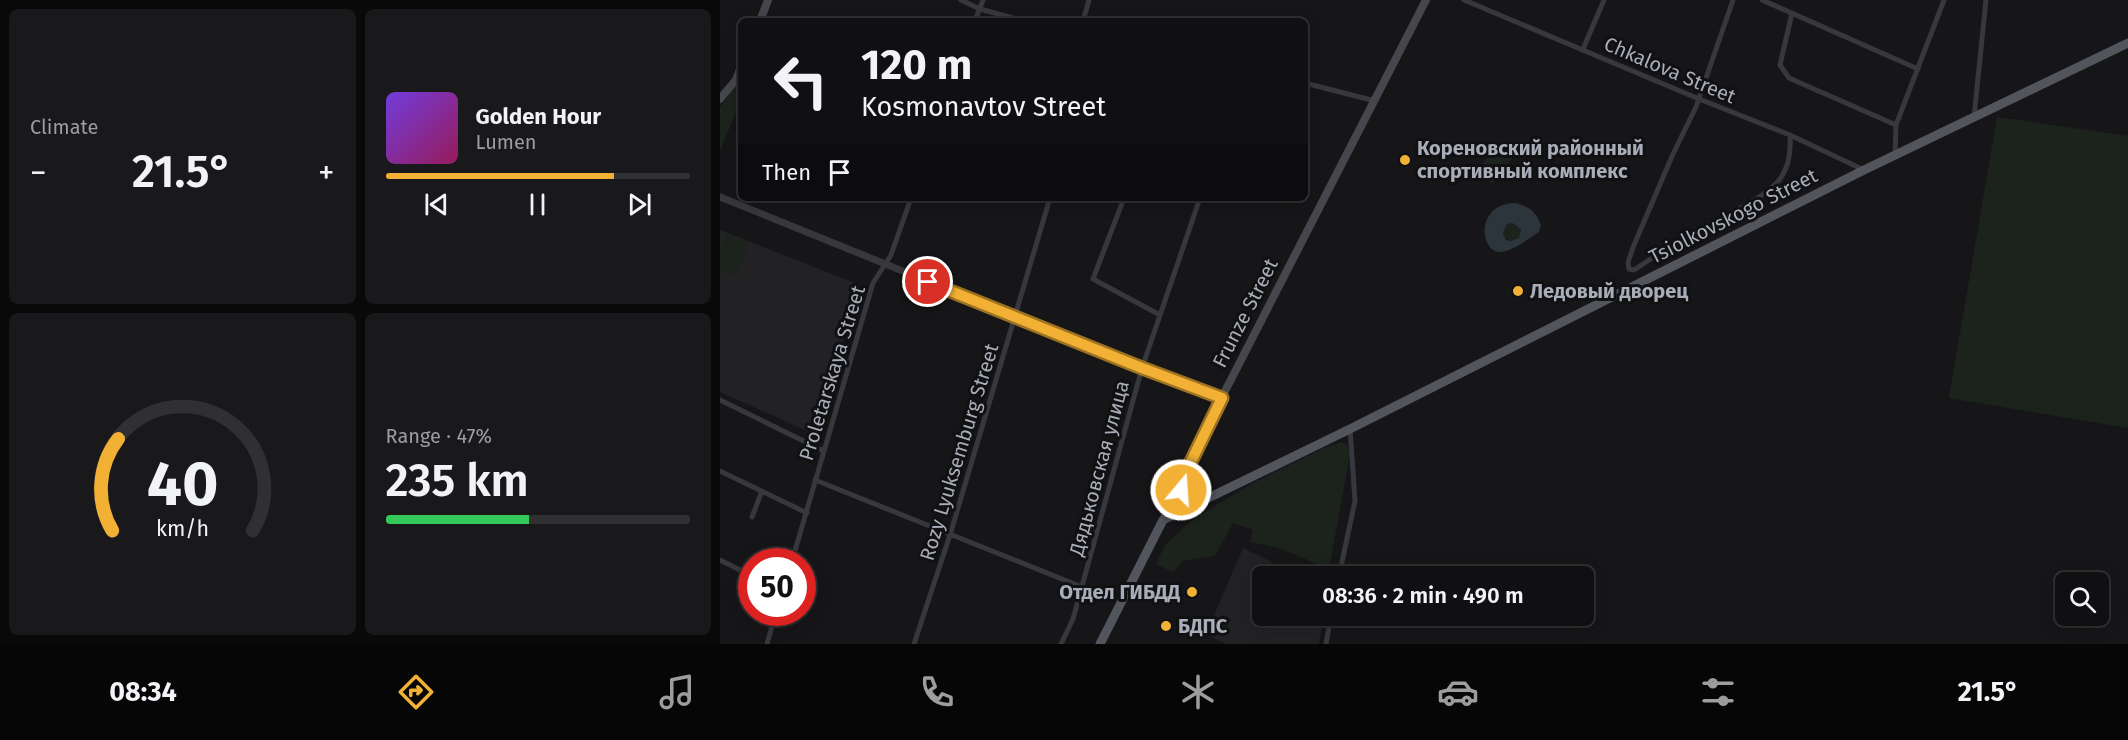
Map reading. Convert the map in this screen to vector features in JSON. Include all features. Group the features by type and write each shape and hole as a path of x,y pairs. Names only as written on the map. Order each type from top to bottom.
{"main road":[{"path":"761,18 768,0"},
{"name":"Frunze Street","path":"1100,644 1222,398 1426,0"},
{"name":"Tsiolkovskogo Street","path":"1163,520 1350,429 1864,170 2128,42"},
{"path":"720,99 738,81"},
{"path":"1183,478 1182,497 1190,506"}],"street":[{"path":"961,0 980,9 1013,18"},
{"path":"976,18 983,0"},
{"path":"1084,18 1089,0"},
{"name":"Chkalova Street","path":"1464,0 1790,135 1864,170"},
{"path":"1582,49 1604,0"},
{"path":"1734,0 1699,99 1634,245 1628,262 1629,269 1634,270 1684,237 1767,192 1781,179 1787,165 1791,151 1790,135"},
{"path":"1762,0 1918,69"},
{"path":"1895,155 1896,125 1944,0"},
{"path":"1974,118 1985,0"},
{"path":"1792,13 1780,65 1789,78 1896,125"},
{"path":"1308,84 1363,96 1375,101"},
{"path":"720,197 1142,368 1222,398"},
{"name":"Proletarskaya Street","path":"796,548 873,283 891,255 910,201"},
{"name":"Rozy Lyuksemburg Street","path":"914,644 950,535 1049,201"},
{"path":"1123,201 1093,279 1160,315"},
{"name":"Дядьковская улица","path":"1061,644 1073,619 1142,368 1199,201"},
{"path":"720,400 824,451"},
{"path":"1341,566 1355,501 1350,429"},
{"path":"720,471 807,513"},
{"path":"816,480 1082,587"},
{"path":"752,517 762,491"},
{"path":"720,560 738,569"},
{"path":"766,644 772,626"},
{"path":"1326,644 1329,626"}],"shaded area":[{"path":"738,85 738,107 720,151 720,107"},
{"path":"1997,117 2128,136 2128,428 1949,398"},
{"path":"1499,142 1515,154 1493,184 1477,172"},
{"path":"1515,203 1524,206 1537,216 1541,225 1539,232 1526,241 1501,252 1494,251 1489,245 1485,238 1485,229 1487,219 1502,205","holes":["1515,224 1521,230 1519,238 1506,240 1503,233 1506,225"]},
{"path":"1512,223 1518,226 1521,232 1518,238 1512,241 1506,238 1503,232 1506,226"},
{"path":"720,230 855,283 859,291 818,418 820,422 816,435 720,392"},
{"path":"727,234 749,243 736,277 720,271 720,251"},
{"path":"1342,442 1348,446 1349,460 1330,566 1322,566 1279,548 1250,542 1253,530 1233,523 1215,556 1182,561 1174,573 1156,564 1165,545 1192,520 1253,483 1326,447"},
{"path":"1243,548 1272,562 1270,566 1252,566 1252,626 1322,626 1319,644 1225,644 1206,634"}],"place":[{"name":"Кореновский районный спортивный комплекс","path":"1405,160"},
{"name":"Ледовый дворец","path":"1518,291"},
{"name":"Отдел ГИБДД","path":"1192,592"},
{"name":"БДПС","path":"1166,626"}],"route":[{"path":"928,282 1222,398 1183,478 1181,490"}]}
